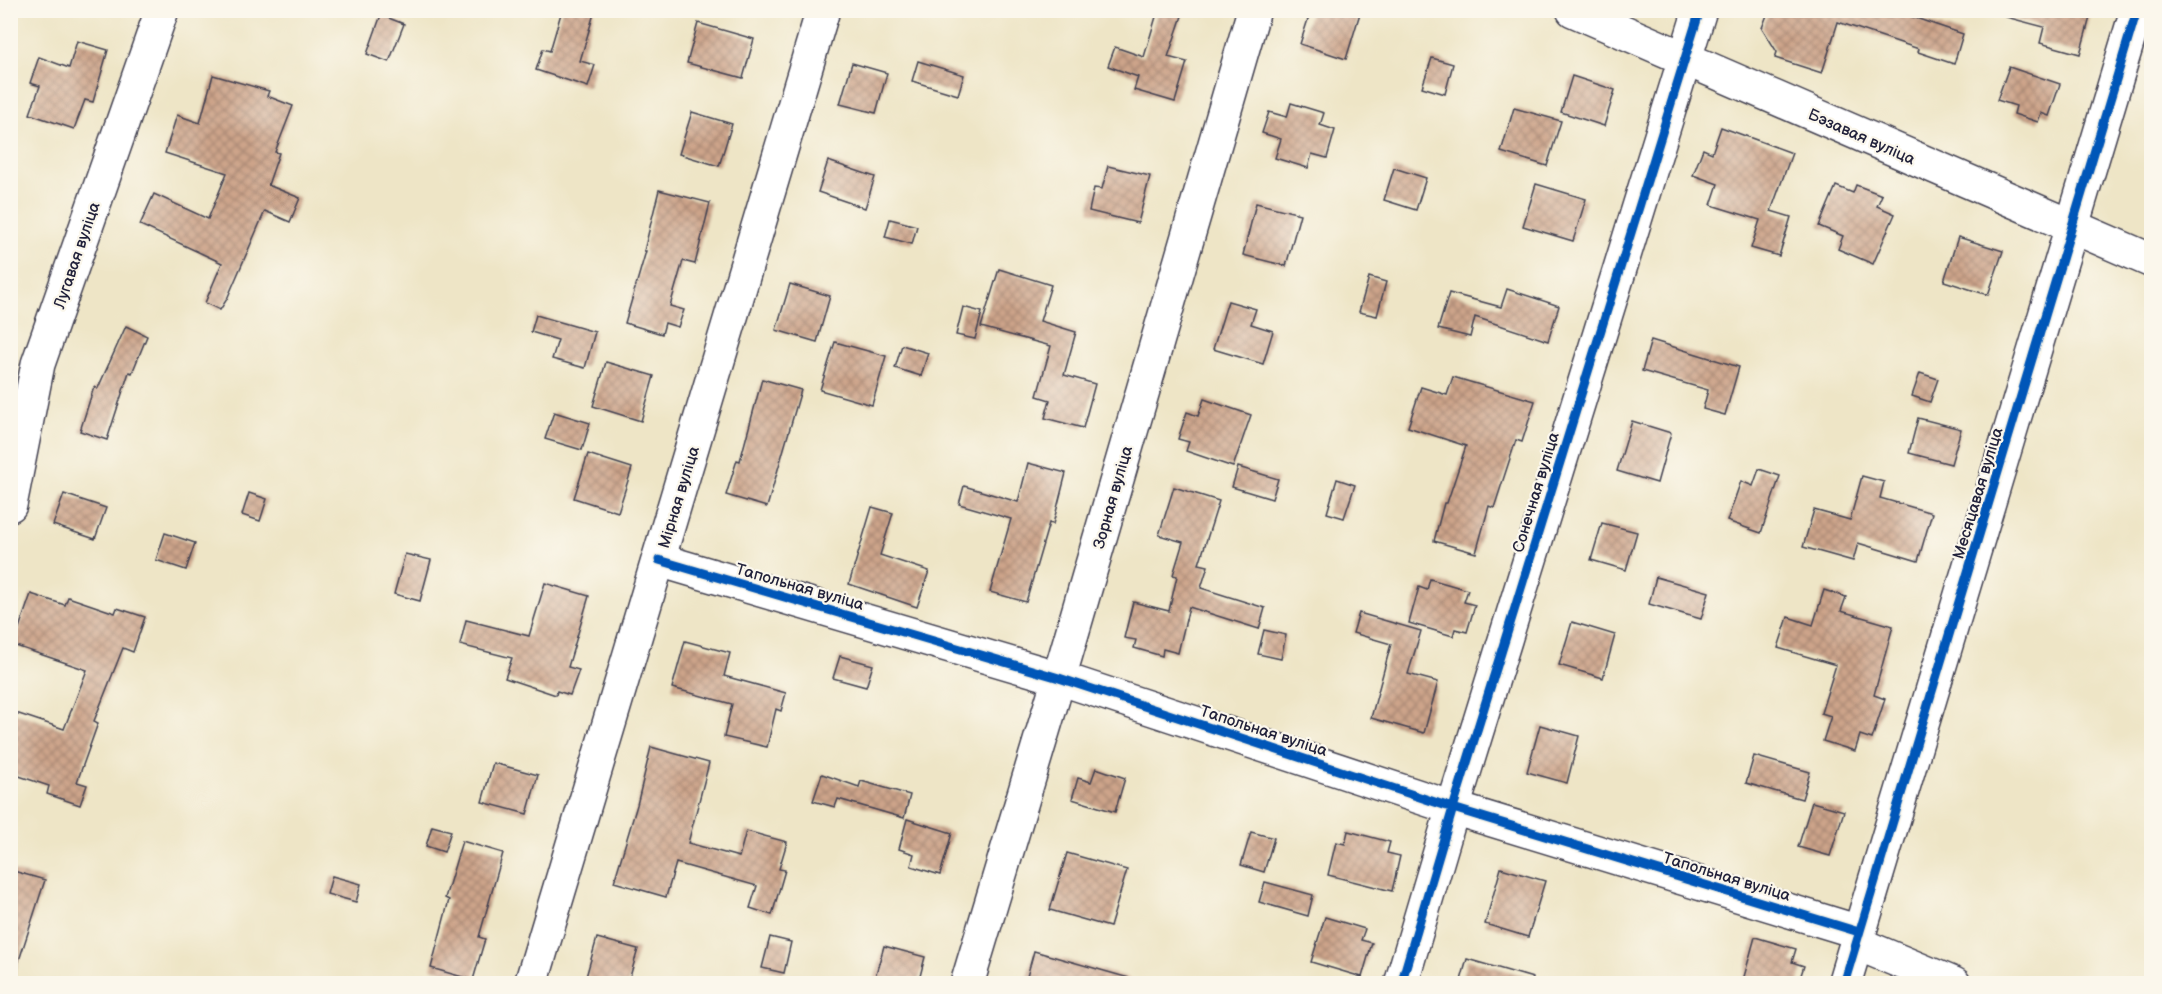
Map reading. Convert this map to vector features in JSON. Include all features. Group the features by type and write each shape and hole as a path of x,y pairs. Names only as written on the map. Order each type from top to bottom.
{"street":[{"name":"Лугавая вуліца","path":"10,505 38,364 162,10"},
{"name":"Мірная вуліца","path":"531,984 823,10"},
{"name":"Зорная вуліца","path":"967,984 1254,10"},
{"name":"Бэзавая вуліца","path":"1573,10 2151,261"},
{"name":"Сонечная вуліца","path":"1401,984 1453,808 1700,10"},
{"name":"Месяцавая вуліца","path":"1844,984 2137,10"},
{"name":"Тапольная вуліца","path":"659,560 1059,678 1453,808 1858,937 1954,984"}],"building":[{"path":"562,10 595,10 580,61 595,65 588,87 536,70 543,49 550,51"},
{"path":"1158,10 1184,10 1168,57 1187,62 1175,102 1134,90 1138,77 1108,66 1115,47 1144,57"},
{"path":"1311,10 1361,10 1346,59 1300,44"},
{"path":"1769,10 1892,10 1963,34 1954,64 1918,52 1919,49 1838,22 1822,73 1775,58 1777,52 1762,28"},
{"path":"2007,10 2092,10 2080,54 2040,43 2044,27 2006,17"},
{"path":"381,15 404,24 389,62 367,54"},
{"path":"698,23 754,39 743,78 687,63"},
{"path":"77,41 108,50 93,102 85,100 74,129 30,114 40,86 30,83 39,57 69,68"},
{"path":"1432,58 1453,64 1445,94 1422,87"},
{"path":"918,61 964,75 958,95 912,81"},
{"path":"852,63 887,73 876,113 840,104"},
{"path":"2009,67 2060,84 2049,116 2041,113 2038,122 2014,114 2016,106 1997,100"},
{"path":"213,75 269,91 267,96 293,106 275,152 279,153 268,185 300,198 290,222 265,211 227,299 220,310 205,303 222,263 140,225 154,194 208,219 227,173 165,153 177,115 200,123"},
{"path":"1572,76 1615,90 1604,126 1561,112"},
{"path":"1291,103 1324,113 1320,125 1335,130 1327,158 1312,154 1308,168 1275,158 1281,139 1262,133 1269,112 1287,117"},
{"path":"1514,108 1561,121 1547,166 1501,152"},
{"path":"692,112 732,124 719,166 679,154"},
{"path":"1721,127 1792,153 1771,211 1791,217 1779,256 1751,248 1760,220 1711,205 1718,184 1693,175 1703,149 1712,153"},
{"path":"828,161 875,177 865,208 818,192"},
{"path":"1108,166 1150,176 1138,223 1089,211 1094,188 1102,189"},
{"path":"1394,168 1426,178 1416,210 1384,200"},
{"path":"1536,184 1586,199 1573,241 1523,226"},
{"path":"1856,185 1882,195 1877,206 1895,214 1873,264 1838,249 1843,236 1819,226 1836,186 1853,193"},
{"path":"659,190 710,203 695,264 683,261 670,306 684,310 678,327 665,323 662,334 625,323 646,251 644,251"},
{"path":"1256,203 1300,214 1286,266 1243,255"},
{"path":"890,219 917,226 912,244 885,237"},
{"path":"1958,237 2003,251 1988,295 1944,281"},
{"path":"999,269 1051,285 1040,321 1076,332 1064,375 1095,384 1083,428 1045,418 1050,400 1037,396 1051,346 981,327"},
{"path":"1369,277 1386,282 1377,316 1359,312"},
{"path":"790,284 830,296 817,342 776,330"},
{"path":"1507,289 1559,306 1548,341 1475,317 1470,337 1438,329 1449,293 1501,307"},
{"path":"1228,301 1256,309 1251,324 1273,331 1263,364 1213,349"},
{"path":"963,307 982,312 975,339 956,335"},
{"path":"536,315 595,332 585,368 552,359 558,340 531,332"},
{"path":"126,326 147,336 132,373 129,372 107,440 80,431 94,387 98,388"},
{"path":"1651,340 1739,367 1725,415 1703,409 1708,390 1642,371"},
{"path":"835,342 886,356 872,405 820,390"},
{"path":"902,345 928,353 921,376 895,368"},
{"path":"606,362 654,376 641,421 593,406"},
{"path":"1920,373 1938,379 1930,402 1912,396"},
{"path":"1453,377 1535,401 1522,442 1516,440 1494,508 1489,506 1476,553 1434,541 1444,503 1447,503 1466,446 1408,427 1421,387 1447,395"},
{"path":"762,379 801,390 767,507 726,495 737,460 740,461"},
{"path":"1204,399 1251,415 1233,467 1186,451 1189,442 1178,439 1187,412 1198,416"},
{"path":"554,412 590,423 582,450 545,439"},
{"path":"1918,418 1961,429 1951,464 1909,453"},
{"path":"1632,421 1671,433 1657,483 1617,471"},
{"path":"588,454 632,468 618,512 574,498"},
{"path":"1028,463 1066,473 1053,524 1049,523 1026,602 990,592 1011,519 959,504 964,486 1018,502"},
{"path":"1238,467 1278,479 1272,499 1232,487"},
{"path":"1759,469 1780,476 1761,533 1727,521 1741,481 1753,486"},
{"path":"1862,476 1884,482 1880,498 1932,513 1918,561 1858,543 1853,561 1803,547 1814,510 1850,520"},
{"path":"1337,479 1355,485 1344,518 1327,513"},
{"path":"1174,487 1219,501 1199,564 1208,566 1201,588 1265,608 1259,629 1189,607 1178,653 1163,649 1162,656 1134,648 1136,640 1124,638 1133,602 1169,611 1177,576 1173,575 1183,542 1159,535"},
{"path":"249,493 267,499 260,521 242,515"},
{"path":"64,494 106,508 95,539 53,525"},
{"path":"872,507 893,513 880,555 929,571 917,607 849,584"},
{"path":"1602,523 1637,532 1626,570 1591,560"},
{"path":"165,533 195,543 186,570 156,560"},
{"path":"405,554 431,560 420,601 394,594"},
{"path":"1656,577 1709,592 1701,619 1649,604"},
{"path":"1430,579 1468,590 1464,602 1475,605 1467,632 1455,629 1453,636 1409,623 1419,587 1427,590"},
{"path":"545,583 589,596 568,667 579,670 570,695 557,691 556,695 505,678 512,658 460,645 466,620 529,636"},
{"path":"1824,590 1846,597 1841,611 1893,626 1874,695 1885,699 1872,739 1860,735 1855,751 1823,741 1831,716 1821,713 1836,665 1778,648 1788,617 1813,625"},
{"path":"31,594 65,605 68,597 115,613 117,608 145,617 133,652 123,648 94,721 98,723 77,782 87,785 80,805 47,794 49,786 10,773 10,711 64,729 87,670 13,645"},
{"path":"1359,613 1421,631 1408,674 1438,682 1424,733 1371,718 1391,644 1353,633"},
{"path":"1572,622 1615,635 1603,678 1559,665"},
{"path":"1264,630 1286,635 1281,659 1258,654"},
{"path":"685,641 730,653 724,676 786,693 781,711 776,709 767,747 724,737 732,704 672,688"},
{"path":"840,656 873,665 866,687 833,678"},
{"path":"1540,725 1579,736 1567,783 1527,772"},
{"path":"651,747 709,763 688,843 739,857 746,831 787,842 779,869 785,870 772,915 750,908 757,886 676,863 666,897 614,882 637,805"},
{"path":"1754,756 1810,772 1802,799 1746,783"},
{"path":"493,763 538,775 527,814 482,802"},
{"path":"1096,768 1125,778 1115,812 1072,799 1078,778 1091,782"},
{"path":"822,774 859,787 861,781 910,795 904,818 838,799 835,807 813,801"},
{"path":"1812,802 1844,811 1830,856 1798,847"},
{"path":"907,819 952,833 940,875 911,866 914,854 899,849"},
{"path":"432,826 451,831 444,852 426,846"},
{"path":"1348,831 1390,842 1387,853 1400,856 1392,891 1328,875 1336,842 1345,844"},
{"path":"1251,832 1274,838 1264,872 1241,865"},
{"path":"462,841 503,853 479,937 485,939 473,980 431,968 449,900 445,898"},
{"path":"1067,853 1127,870 1110,927 1050,910"},
{"path":"1501,868 1545,881 1528,937 1485,924"},
{"path":"10,870 45,880 14,976 10,976"},
{"path":"332,876 361,884 356,902 327,894"},
{"path":"1265,882 1313,895 1308,916 1259,902"},
{"path":"1325,917 1365,929 1361,940 1372,943 1362,977 1311,962"},
{"path":"770,937 791,942 784,973 762,968"},
{"path":"1755,937 1796,949 1792,962 1804,966 1798,984 1742,984"},
{"path":"597,938 638,949 628,984 584,984"},
{"path":"884,946 925,957 918,984 873,984"},
{"path":"1034,951 1129,978 1128,984 1025,984"},
{"path":"1467,959 1533,978 1532,984 1460,984"}],"cycle path":[{"path":"1401,984 1453,808 1700,10"},
{"path":"1844,984 2137,10"},
{"path":"659,560 1059,678 1453,808 1859,932"}]}
